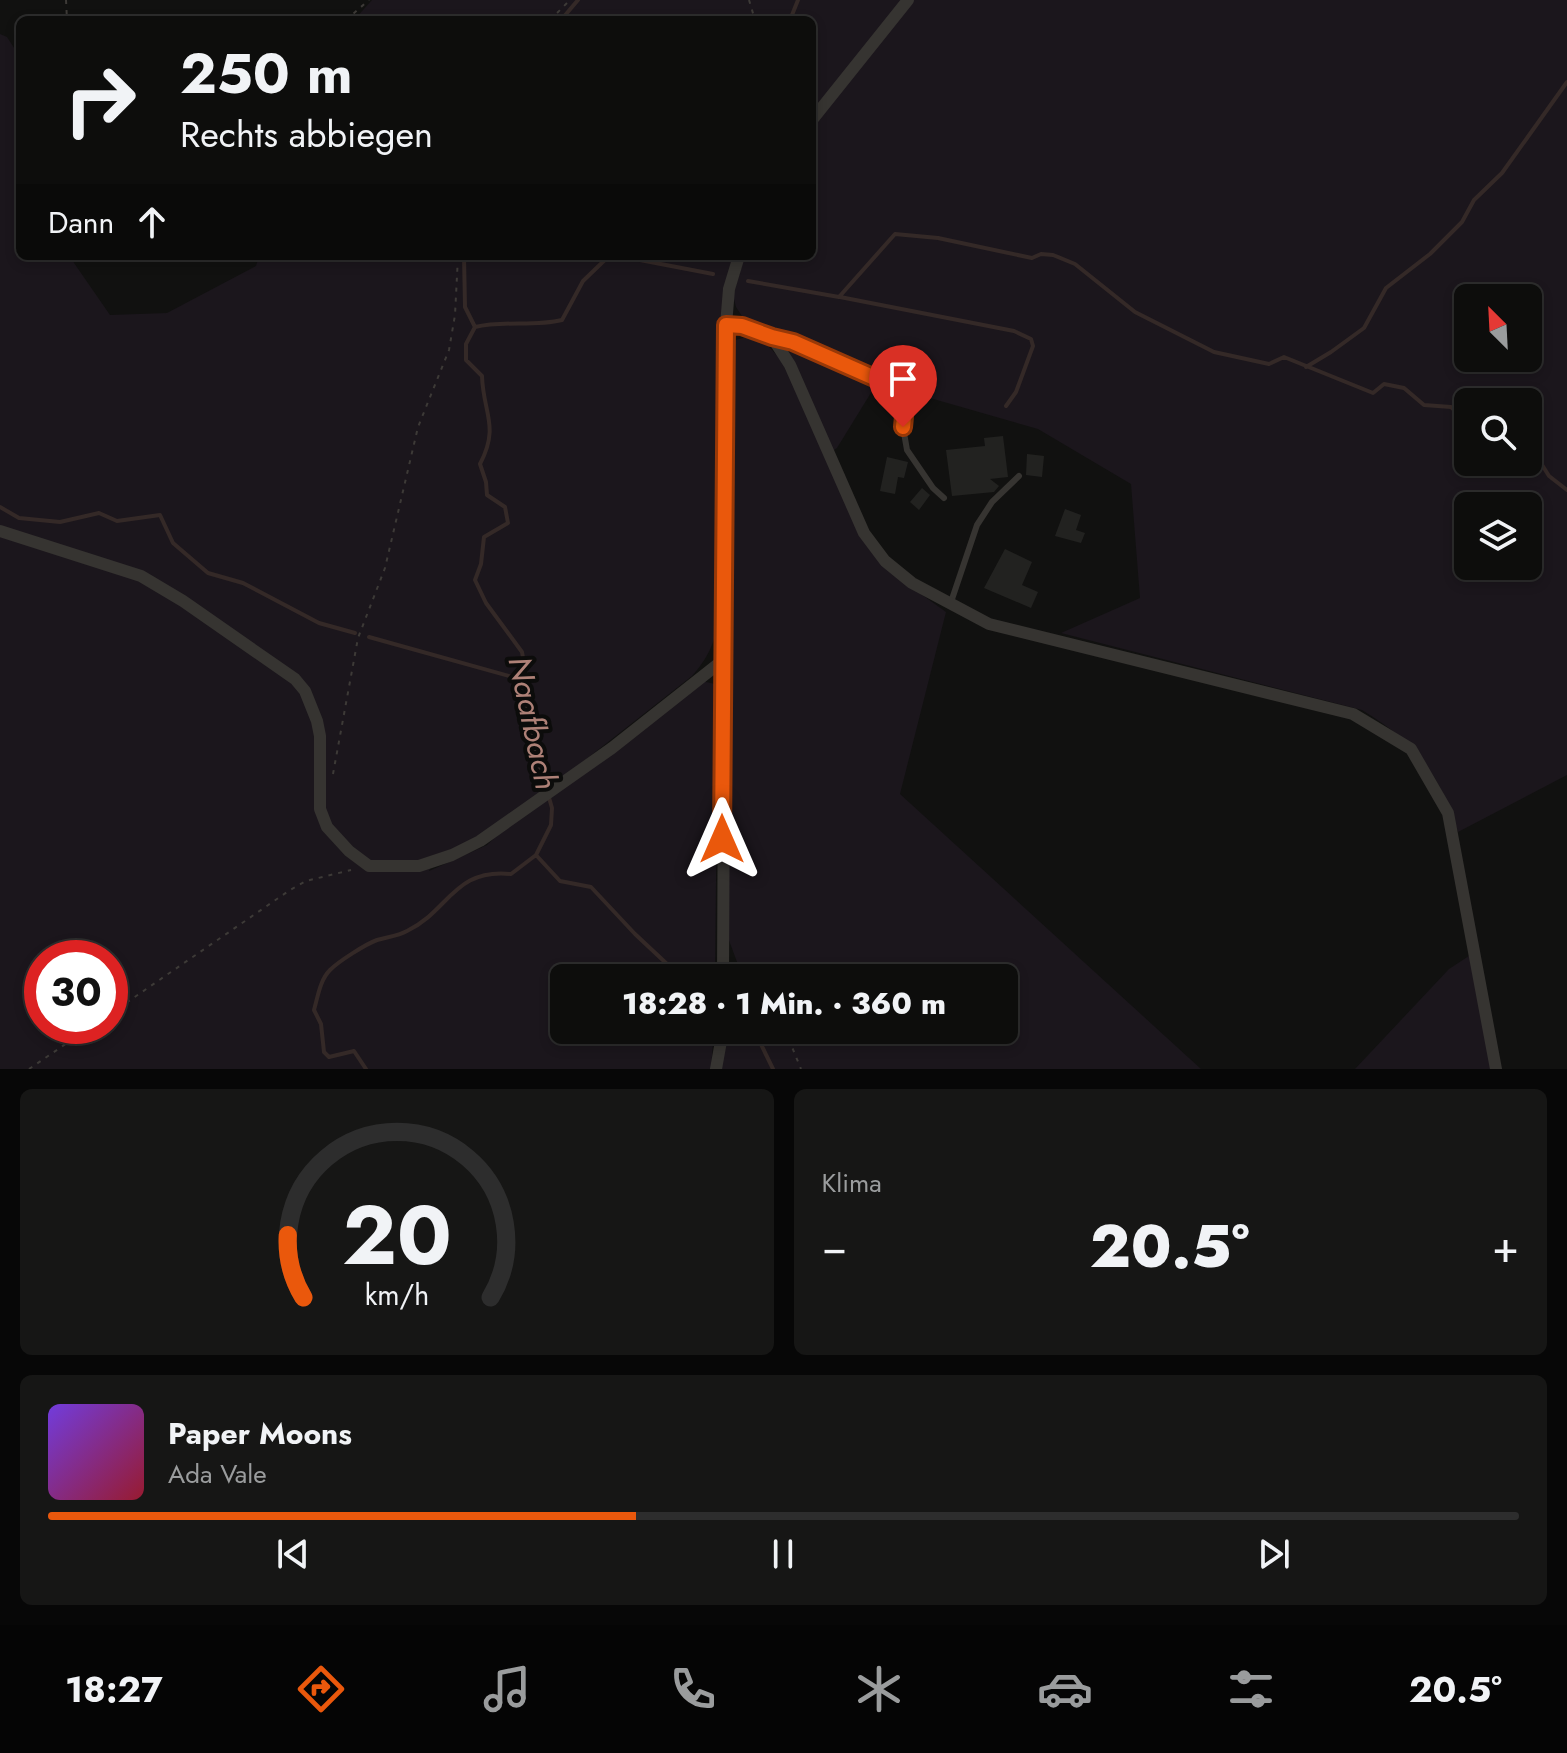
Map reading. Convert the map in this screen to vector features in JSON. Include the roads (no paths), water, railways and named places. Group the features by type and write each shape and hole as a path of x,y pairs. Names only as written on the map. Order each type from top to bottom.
{"street":[{"path":"816,115 908,0"},
{"path":"723,964 726,325 729,289 738,260"},
{"path":"726,325 742,326 772,337 790,365 864,533 885,561 912,583 950,605 1002,627 1353,714 1411,749 1448,813 1496,1069"},
{"path":"0,531 141,576 183,601 295,679 305,691 317,721 320,736 320,809 327,827 349,851 369,866 419,866 480,841 612,748 722,661"},
{"path":"716,1069 720,1044"}],"lane":[{"path":"772,337 793,342 895,387 905,406 903,427 907,450 933,488 944,498"},
{"path":"950,605 977,525 992,502 1019,476"}],"waterway":[{"path":"564,16 578,0"},
{"name":"Naafbach","path":"792,16 798,0"},
{"path":"1306,367 1364,328 1386,288 1430,254 1462,222 1474,200 1502,173 1567,82"},
{"path":"748,281 839,297 895,234 938,238 1032,258 1041,254 1053,255 1075,264 1135,312 1214,352 1269,364 1284,357 1373,393 1384,384 1404,388 1424,405 1454,410"},
{"path":"464,260 465,307 475,327"},
{"name":"Naafbach","path":"366,1069 354,1051 329,1057 324,1052 321,1024 314,1010 320,988 330,970 366,945 404,933 421,923 464,884 492,874 511,874 536,855 551,825 552,808 526,718 527,681 522,652 486,603 475,580 481,564 484,537 508,523 505,507 487,495 480,464 489,439 489,420 482,376 466,360 466,344 475,327 562,320 583,281 605,260"},
{"path":"640,260 713,274"},
{"path":"840,297 1014,331 1031,339 1033,346 1016,392 1006,406"},
{"path":"1542,465 1549,476 1567,490"},
{"path":"0,507 19,518 60,522 99,513 117,521 160,515 173,543 208,573 243,583 319,623 355,633"},
{"path":"369,637 527,681"},
{"path":"536,855 560,881 591,887 667,964"},
{"path":"761,1044 773,1069"}]}
